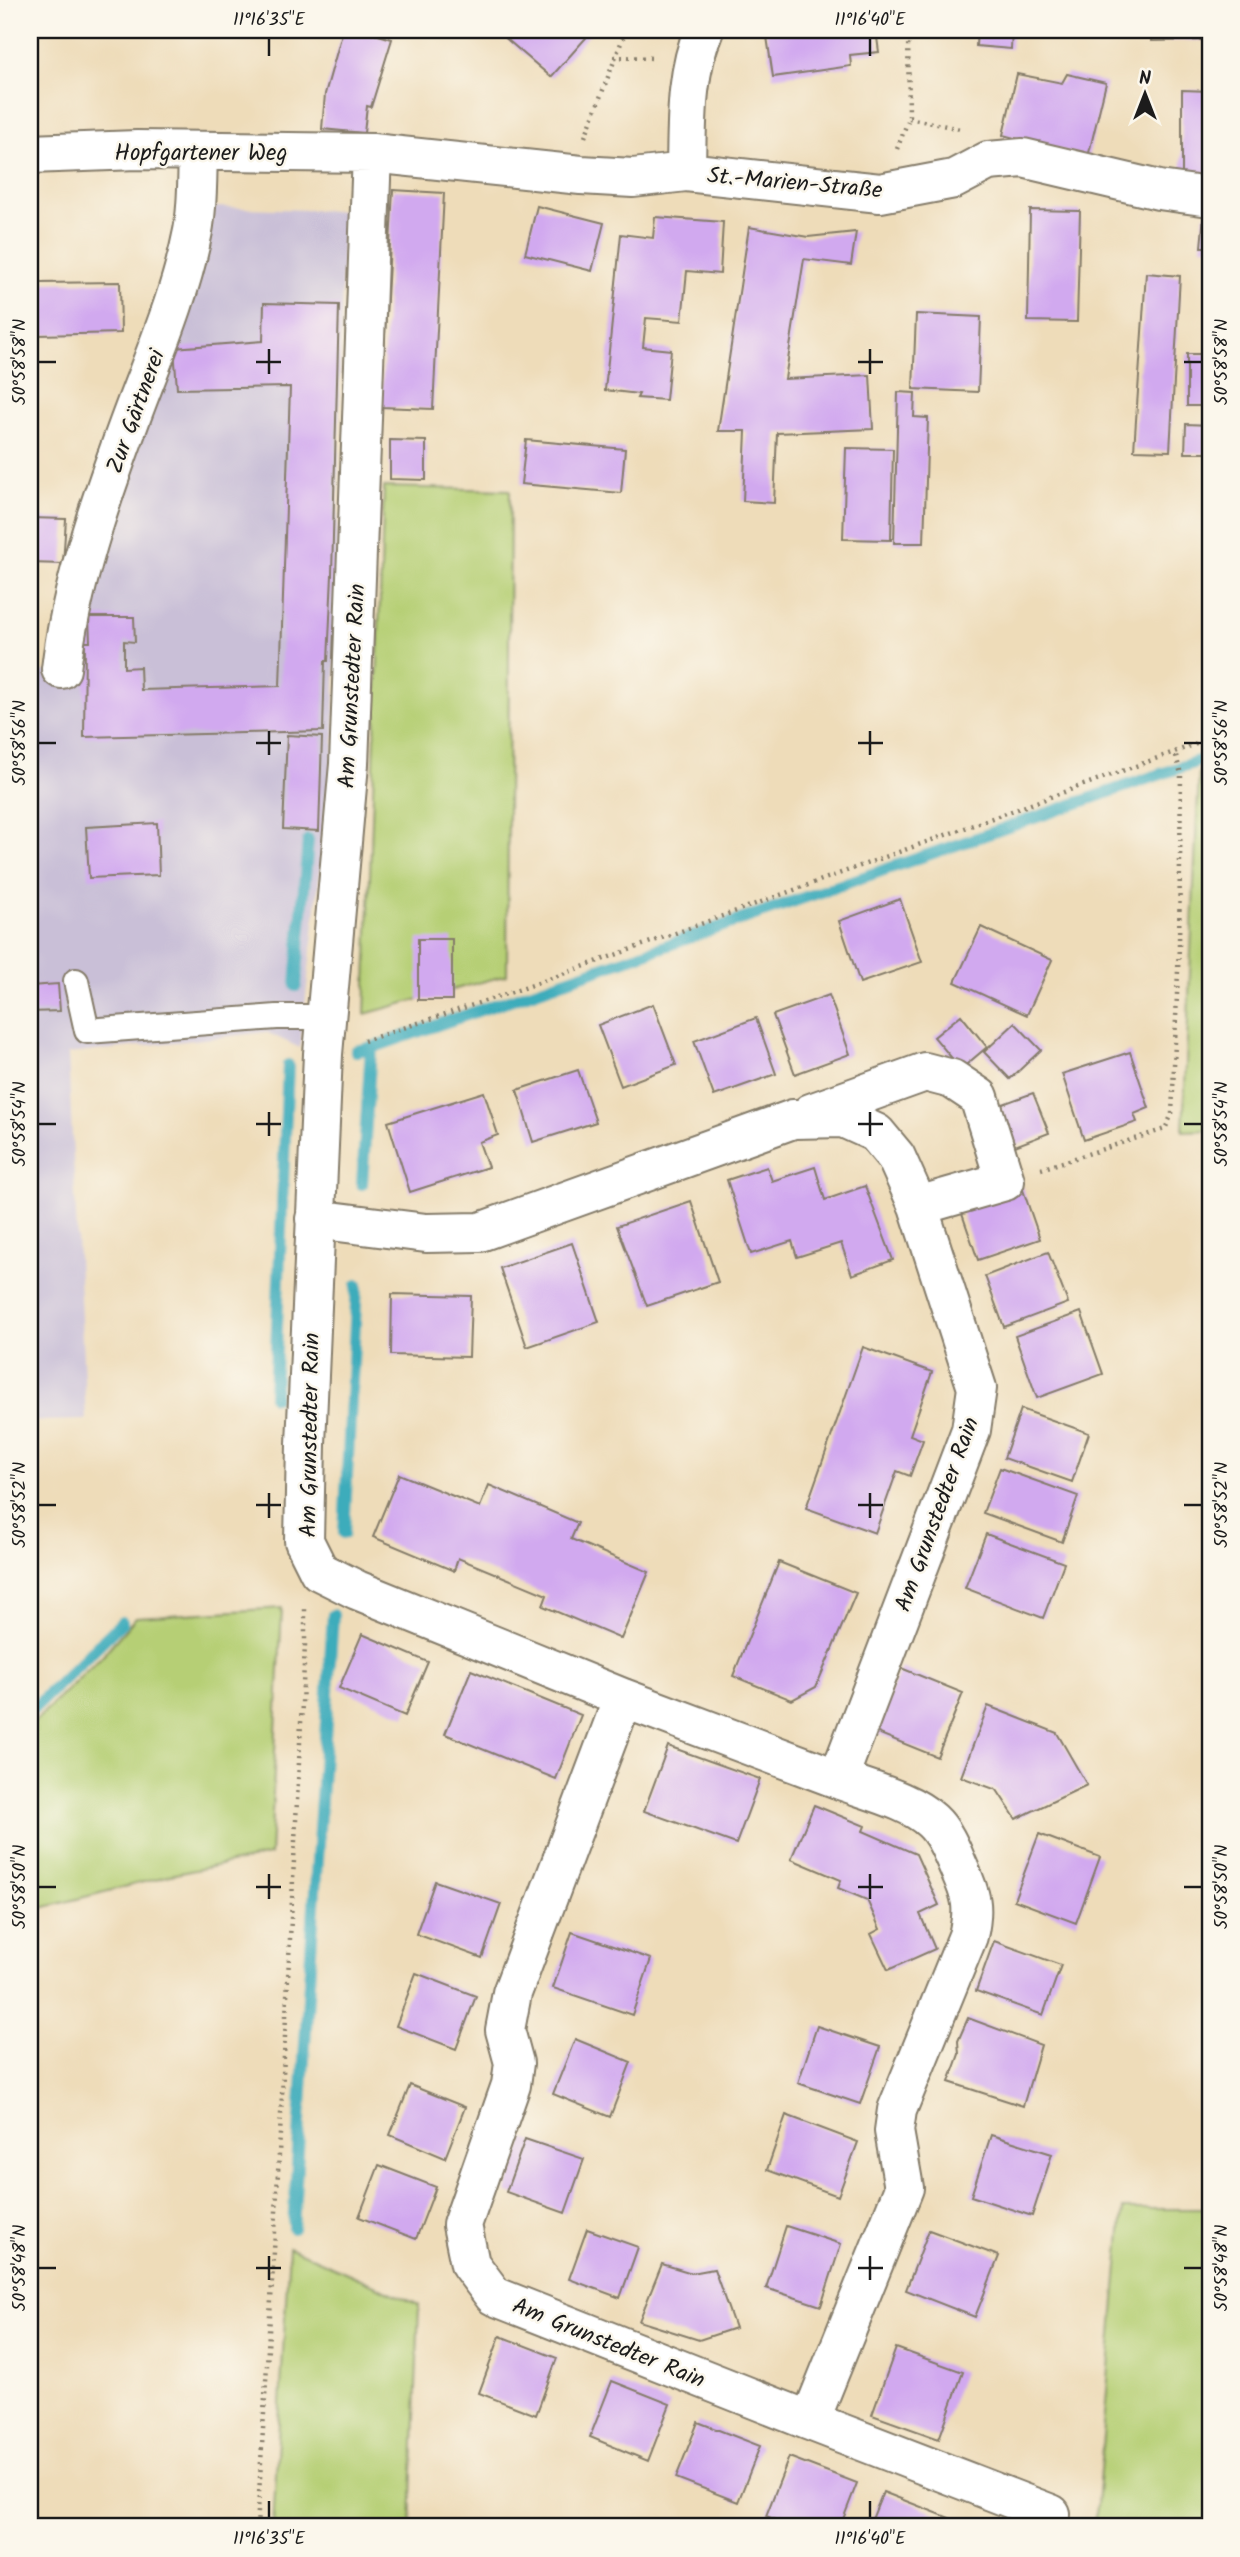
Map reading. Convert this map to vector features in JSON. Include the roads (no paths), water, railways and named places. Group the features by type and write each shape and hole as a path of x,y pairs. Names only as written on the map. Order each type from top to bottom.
{"street":[{"path":"685,172 687,109 693,59 703,30"},
{"name":"Hopfgartener Weg","path":"30,154 137,150 372,153"},
{"name":"Zur Gärtnerei","path":"61,669 66,622 99,510 168,322 194,230 198,151"},
{"name":"St.-Marien-Straße","path":"372,153 581,175 633,178 685,172 880,193 954,179 988,161 1023,158 1159,190 1210,197"},
{"name":"Am Grunstedter Rain","path":"372,153 349,764 325,1035 315,1219 304,1541 318,1571 357,1590 623,1698 910,1807 933,1821 946,1840 968,1889 973,1914 968,1936 897,2110 894,2131 904,2188 810,2421"},
{"name":"Am Grunstedter Rain","path":"315,1219 426,1233 480,1232 925,1072 952,1079 979,1097 1005,1181 918,1206"},
{"name":"Am Grunstedter Rain","path":"793,1119 843,1118 876,1133 897,1157 918,1206 978,1388 971,1430 838,1779"},
{"name":"Am Grunstedter Rain","path":"623,1698 512,1993 505,2030 514,2063 511,2085 461,2225 470,2264 494,2296 1051,2514"}],"lane":[{"path":"76,981 87,1031 277,1017 325,1035"}],"waterway":[{"path":"356,1051 1210,757"},
{"path":"296,986 308,840"},
{"path":"362,1184 371,1048"},
{"path":"274,1397 288,1065"},
{"path":"344,1533 357,1285"},
{"path":"293,2228 333,1615"},
{"path":"30,1712 122,1622"}]}
